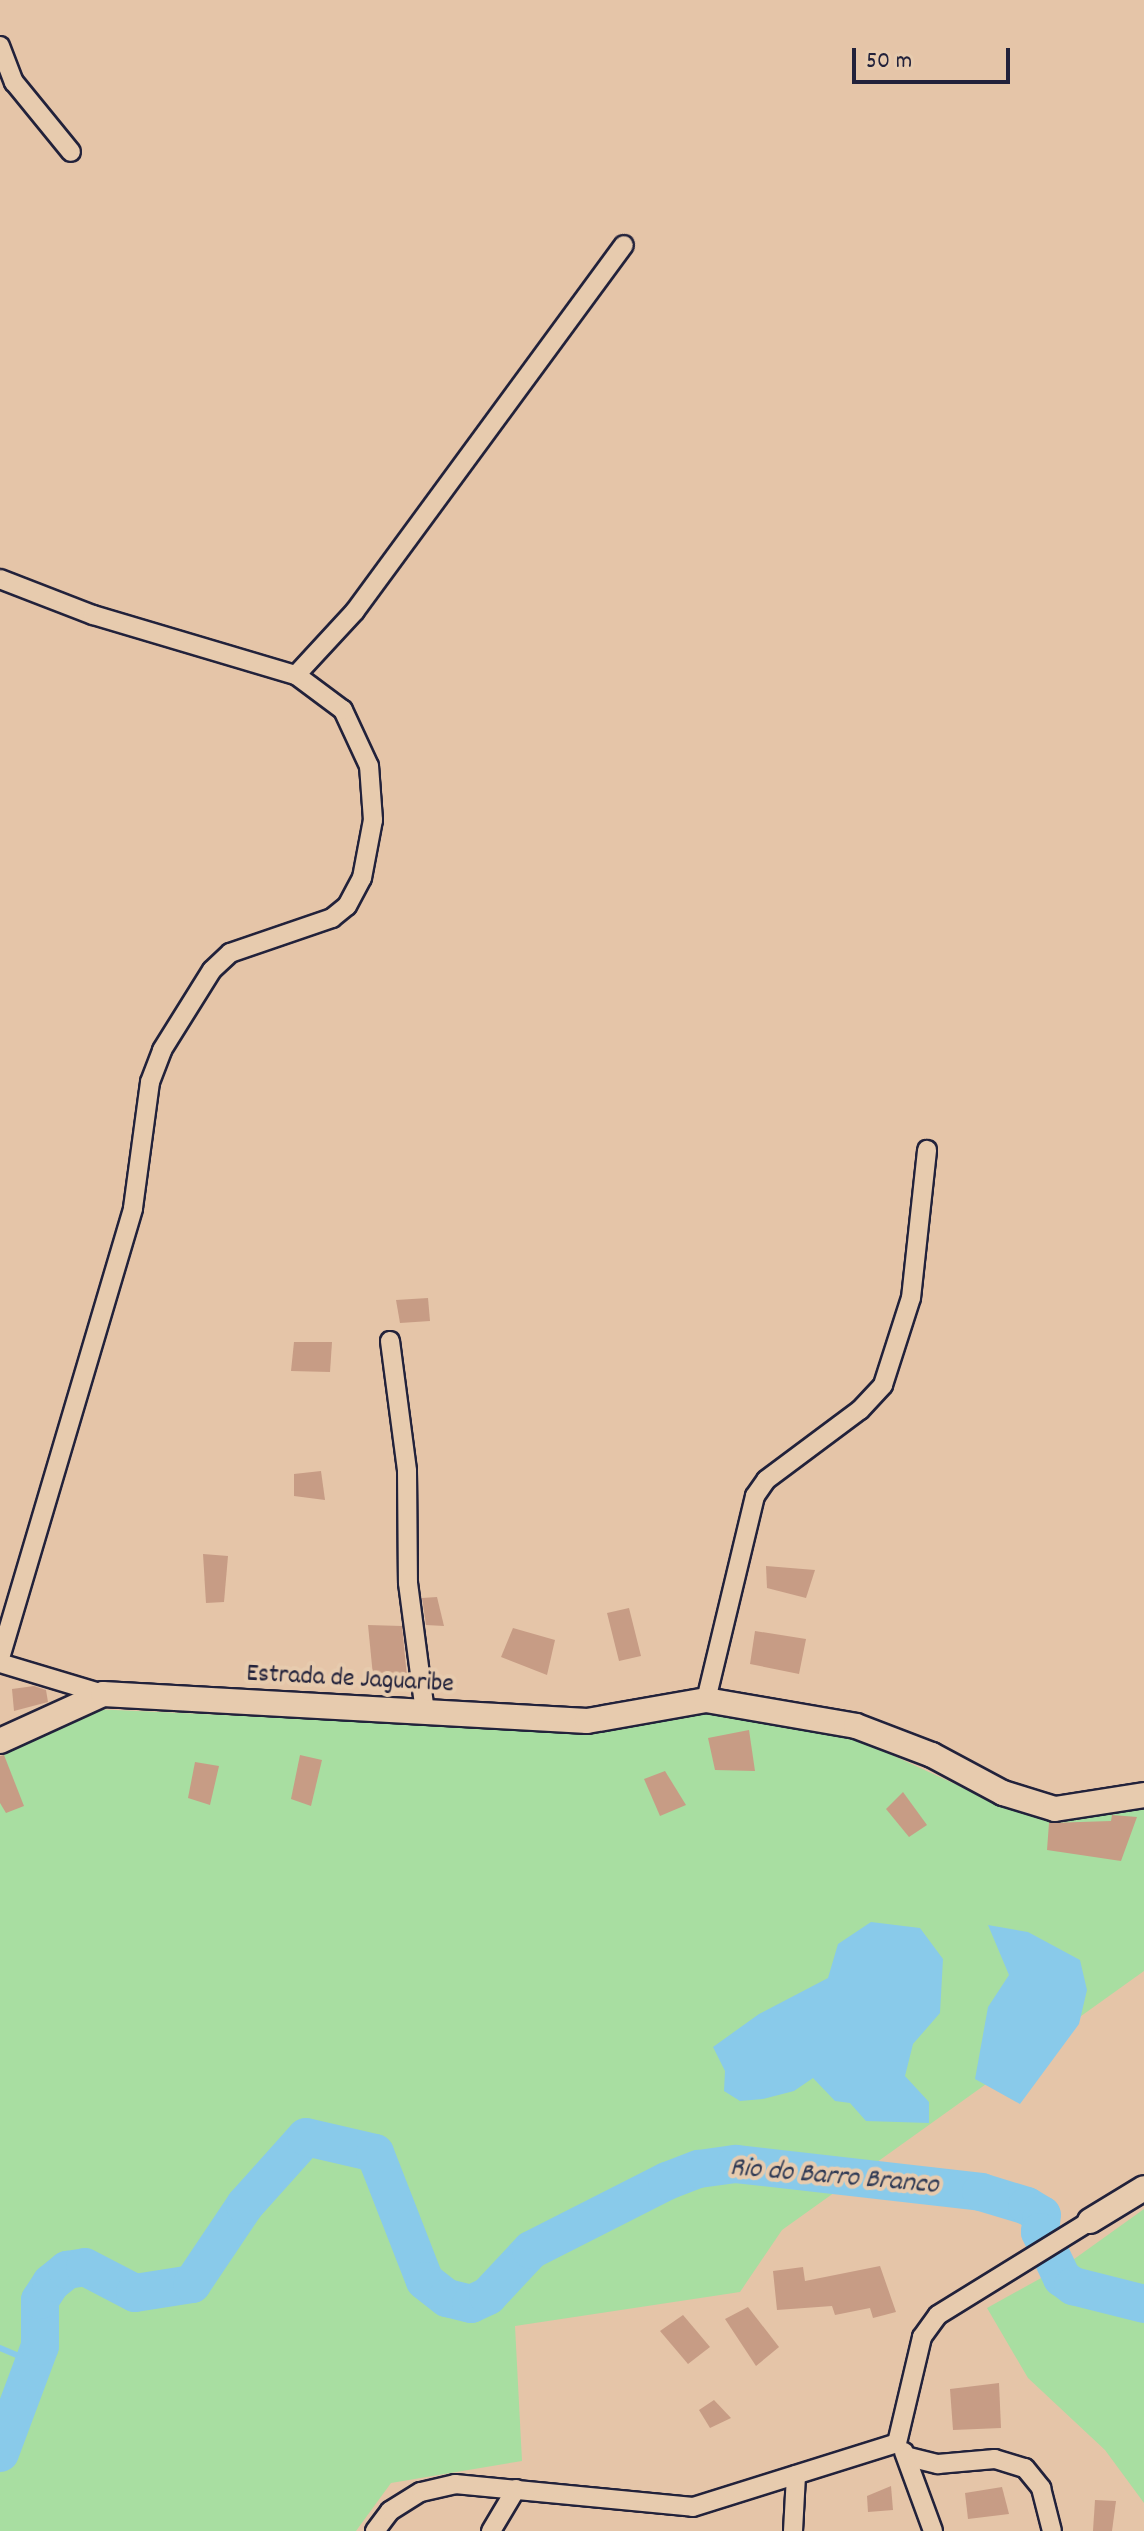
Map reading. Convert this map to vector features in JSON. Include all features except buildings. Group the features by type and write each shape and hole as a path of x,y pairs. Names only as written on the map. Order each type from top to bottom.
{"street":[{"path":"0,46 14,82 71,152"},
{"path":"296,675 355,611 624,245"},
{"path":"0,579 93,615 296,675 343,710 369,766 373,820 362,878 347,906 332,918 230,953 212,970 162,1050 150,1082 133,1208 0,1660 103,1694"},
{"path":"706,1700 755,1496 766,1480 860,1410 883,1385 911,1298 927,1150"},
{"path":"390,1341 407,1471 408,1583 425,1712"},
{"name":"Estrada de Jaguaribe","path":"0,1741 103,1694 587,1721 706,1700 856,1726 932,1755 1003,1793 1055,1809 1144,1795"},
{"path":"933,2531 903,2450 922,2337 938,2315 1144,2188"},
{"path":"375,2531 390,2511 421,2492 455,2484 693,2507 796,2475 903,2450 938,2464 995,2459 1025,2468 1041,2488 1052,2531"},
{"path":"793,2531 796,2475"},
{"path":"491,2531 516,2489"}],"green space":[{"path":"93,1709 529,1729 701,1709 805,1722 879,1749 994,1802 1144,1801 1144,1971 782,2230 740,2292 515,2326 522,2461 391,2483 356,2531 0,2531 0,1757"},
{"path":"1144,2209 1144,2503 1105,2450 1028,2378 987,2308 1070,2262"}],"water":[{"path":"871,1922 920,1928 943,1959 940,2013 913,2044 905,2076 929,2102 929,2123 866,2121 850,2103 835,2101 813,2078 794,2091 763,2099 740,2101 724,2091 725,2071 713,2047 759,2014 828,1978 838,1944"},
{"path":"988,1925 1028,1932 1080,1960 1087,1990 1079,2024 1020,2104 975,2079 988,2007 1009,1975"}],"waterway":[{"name":"Rio do Barro Branco","path":"0,2453 40,2346 40,2300 51,2283 67,2270 85,2267 135,2293 192,2284 245,2205 306,2137 375,2153 425,2281 447,2298 471,2304 488,2296 531,2250 667,2181 699,2169 736,2164 981,2192 1027,2206 1042,2215 1040,2232 1062,2278 1073,2286 1144,2304"},
{"path":"0,2348 33,2362"}]}
